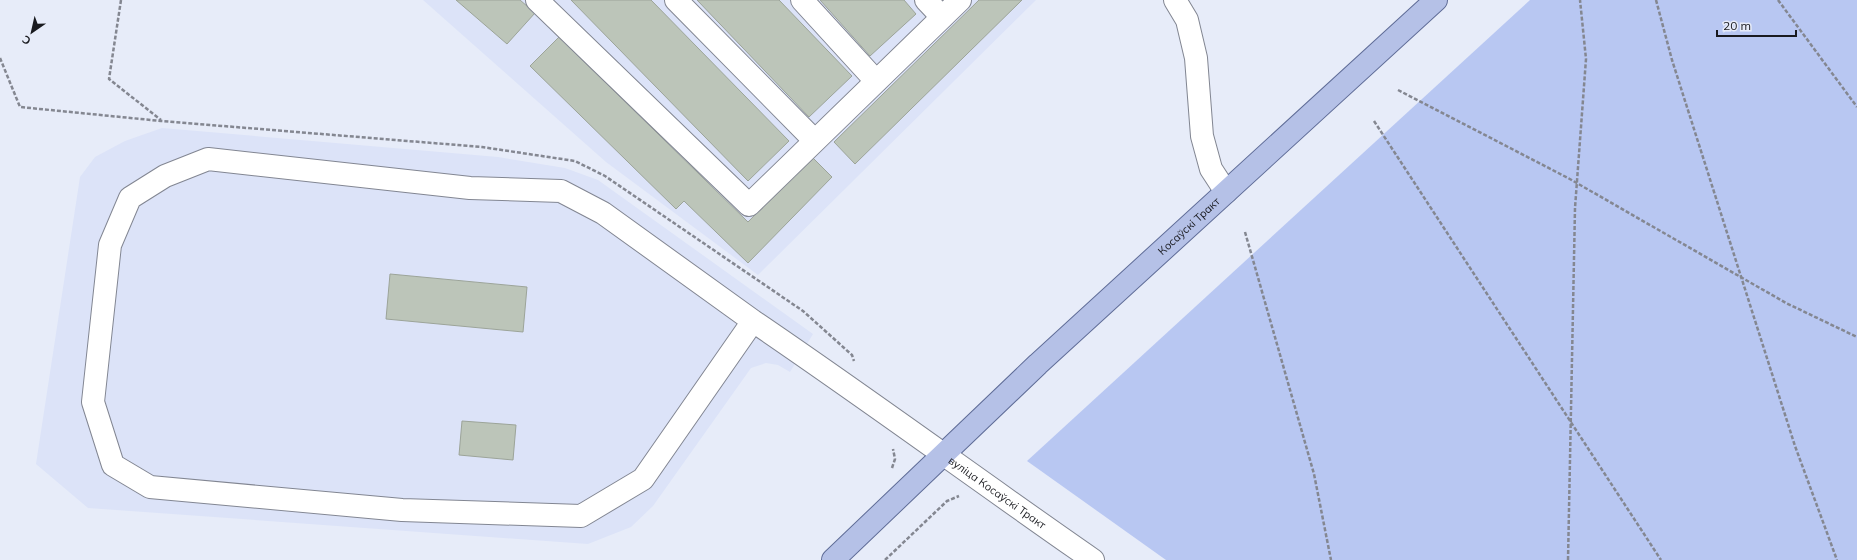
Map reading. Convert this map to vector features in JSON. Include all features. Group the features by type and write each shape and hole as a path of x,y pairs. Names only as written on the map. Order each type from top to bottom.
{"main road":[{"name":"Косаўскі Тракт","path":"944,456 1038,364 1436,0"},
{"name":"вуліца Косаўскі Тракт","path":"833,560 944,456"}],"street":[{"path":"537,0 749,205 814,140 960,0"},
{"path":"676,0 814,140"},
{"path":"802,0 876,81"},
{"path":"926,0 942,17"},
{"path":"1175,0 1187,20 1196,58 1202,136 1211,169 1226,192"},
{"path":"754,321 643,479 581,516 402,510 150,487 113,465 93,402 110,245 130,198 165,176 208,159 470,188 561,191 603,214 754,321 863,395 944,456"},
{"name":"вуліца Косаўскі Тракт","path":"944,456 1093,560"}],"path":[{"path":"121,0 109,78 161,121"},
{"path":"1568,560 1573,372 1575,208 1586,59 1580,0"},
{"path":"1656,0 1672,60 1795,446 1837,560"},
{"path":"1778,0 1857,107"},
{"path":"1398,90 1568,178 1786,303 1857,337"},
{"path":"1374,121 1661,560"},
{"path":"1245,232 1314,474 1331,560"},
{"path":"891,474 895,459 892,443"},
{"path":"885,560 947,501 964,495"}],"shaded area":[{"path":"423,0 1036,0 758,275 606,162"},
{"path":"1530,0 1857,0 1857,560 1166,560 1027,461"},
{"path":"162,128 498,157 565,168 598,180 813,334 790,372 778,365 766,363 751,368 653,506 631,527 588,544 88,508 36,464 80,177 95,157 125,141"}],"building":[{"path":"456,0 520,0 535,13 507,44"},
{"path":"571,0 651,0 789,141 748,181"},
{"path":"697,0 779,0 852,76 809,117"},
{"path":"820,0 904,0 916,14 870,56"},
{"path":"979,0 1022,0 855,164 834,142"},
{"path":"559,37 748,222 812,157 832,177 748,263 684,201 676,209 530,66"},
{"path":"390,274 527,287 523,332 386,319"},
{"path":"462,421 516,425 513,460 459,455"}]}
